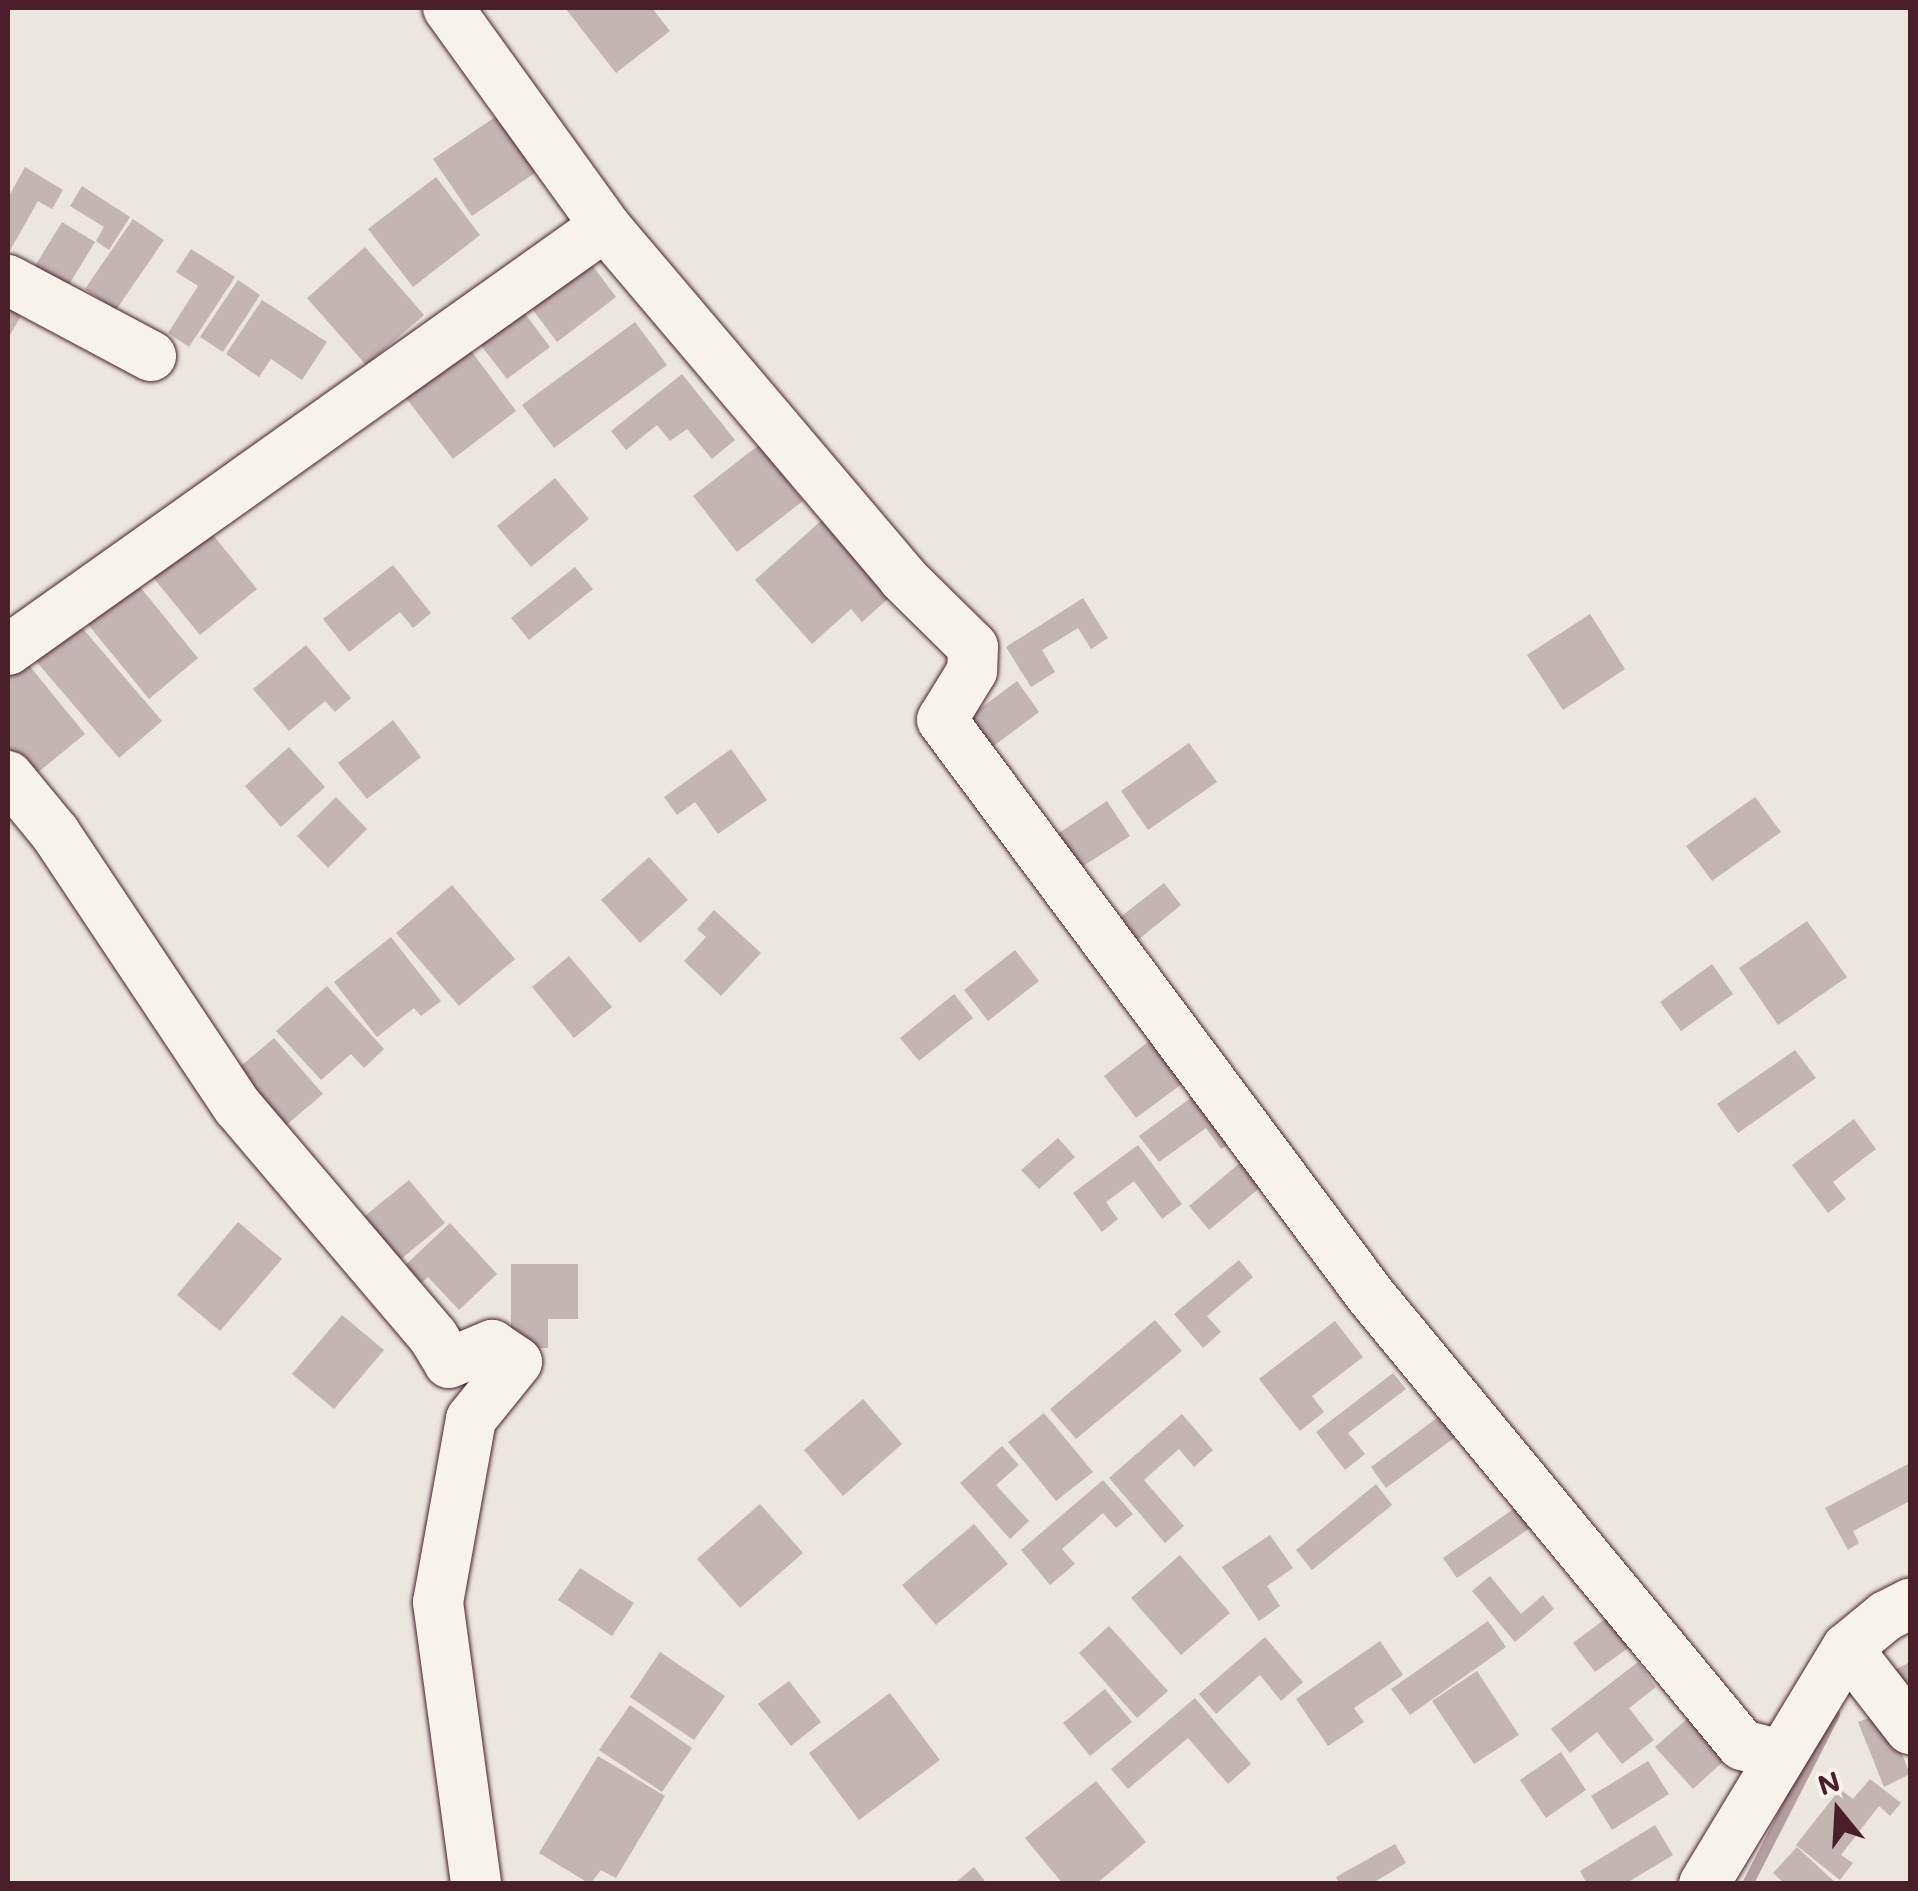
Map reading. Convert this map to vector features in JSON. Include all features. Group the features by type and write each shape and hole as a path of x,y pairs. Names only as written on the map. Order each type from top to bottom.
{"street":[{"path":"448,8 605,226 903,578 973,646 972,671 942,720 1371,1296 1742,1745 1781,1755"},
{"path":"8,650 605,226"},
{"path":"8,280 151,356"},
{"path":"8,776 55,834 238,1107 433,1336 449,1363 492,1344 517,1362 471,1419 438,1602 476,1884"},
{"path":"1704,1884 1848,1648 1886,1616 1910,1604"},
{"path":"1848,1648 1910,1728"}],"building":[{"path":"565,8 652,8 670,31 616,73"},
{"path":"504,111 542,168 472,216 433,159"},
{"path":"25,167 63,190 52,209 38,201 8,254 8,198"},
{"path":"436,177 480,235 413,287 368,229"},
{"path":"82,186 130,217 109,250 96,241 104,227 70,206"},
{"path":"133,219 164,240 116,310 85,289"},
{"path":"62,222 95,242 65,291 32,271"},
{"path":"365,247 424,315 366,365 307,298"},
{"path":"191,249 235,277 189,347 168,333 198,286 176,272"},
{"path":"583,253 616,297 557,342 524,298"},
{"path":"238,280 260,295 223,352 200,337"},
{"path":"262,300 327,342 302,380 271,359 259,377 226,354"},
{"path":"517,303 550,347 507,379 473,335"},
{"path":"8,308 21,316 8,338"},
{"path":"635,322 667,365 554,448 522,405"},
{"path":"460,336 516,411 453,459 396,385"},
{"path":"682,374 735,440 712,459 687,429 670,441 657,425 626,450 611,431"},
{"path":"759,445 803,501 737,552 693,496"},
{"path":"555,478 589,519 531,567 497,526"},
{"path":"823,519 891,596 862,622 851,609 812,644 755,580"},
{"path":"209,530 257,589 200,635 152,576"},
{"path":"393,565 431,613 413,628 400,612 349,652 323,619"},
{"path":"575,567 593,589 529,640 511,618"},
{"path":"127,571 198,658 149,699 77,611"},
{"path":"1083,598 1108,638 1091,649 1078,628 1042,650 1055,672 1031,687 1006,647"},
{"path":"1590,614 1625,669 1563,710 1527,655"},
{"path":"72,616 162,721 119,758 29,653"},
{"path":"306,645 351,698 335,712 325,701 289,731 253,689"},
{"path":"24,659 85,734 31,778 8,749 8,673"},
{"path":"1017,681 1039,712 980,756 958,725"},
{"path":"393,720 421,757 367,799 338,763"},
{"path":"1189,743 1217,782 1148,830 1121,791"},
{"path":"289,747 325,787 281,827 245,786"},
{"path":"731,749 767,800 718,834 695,802 677,815 664,797"},
{"path":"336,797 367,829 328,868 297,836"},
{"path":"1755,797 1781,832 1712,881 1686,846"},
{"path":"1107,801 1130,836 1069,875 1047,841"},
{"path":"649,857 688,900 640,943 601,900"},
{"path":"1164,883 1181,905 1128,948 1110,925"},
{"path":"452,885 515,959 459,1006 396,933"},
{"path":"714,910 761,953 721,996 684,961 706,937 697,929"},
{"path":"1807,921 1847,977 1778,1025 1739,968"},
{"path":"391,937 441,1001 421,1016 414,1008 377,1037 334,982"},
{"path":"1015,950 1039,981 988,1021 964,990"},
{"path":"569,956 612,1007 574,1038 532,987"},
{"path":"1712,964 1733,994 1681,1031 1660,1002"},
{"path":"327,986 384,1049 364,1068 351,1054 321,1080 276,1031"},
{"path":"954,994 973,1018 919,1061 900,1038"},
{"path":"1157,1035 1190,1078 1136,1118 1104,1076"},
{"path":"274,1038 323,1094 278,1132 229,1076"},
{"path":"1795,1050 1816,1078 1738,1133 1717,1104"},
{"path":"1207,1086 1243,1135 1221,1149 1206,1128 1159,1162 1139,1136"},
{"path":"1854,1119 1876,1149 1833,1182 1846,1199 1828,1213 1792,1165"},
{"path":"1058,1138 1075,1157 1039,1189 1021,1170"},
{"path":"1138,1145 1182,1204 1162,1219 1134,1181 1106,1202 1118,1219 1102,1232 1073,1193"},
{"path":"1248,1156 1269,1180 1209,1230 1189,1206"},
{"path":"409,1180 445,1223 396,1263 360,1220"},
{"path":"238,1222 282,1259 220,1331 177,1295"},
{"path":"450,1223 497,1274 459,1310 428,1277 415,1289 399,1271"},
{"path":"1239,1260 1253,1277 1207,1316 1221,1332 1203,1348 1174,1314"},
{"path":"511,1264 578,1264 578,1319 548,1319 548,1348 511,1348"},
{"path":"342,1315 384,1350 334,1409 292,1374"},
{"path":"1155,1320 1182,1351 1076,1439 1050,1409"},
{"path":"1335,1321 1363,1357 1312,1396 1324,1412 1300,1431 1259,1379"},
{"path":"1393,1373 1406,1389 1348,1433 1365,1454 1345,1470 1316,1432"},
{"path":"863,1399 902,1444 843,1496 804,1450"},
{"path":"1044,1413 1093,1472 1056,1501 1008,1442"},
{"path":"1182,1414 1213,1450 1194,1467 1179,1449 1144,1480 1184,1526 1165,1543 1109,1478"},
{"path":"1441,1415 1457,1436 1386,1488 1371,1467"},
{"path":"1002,1446 1019,1465 996,1485 1029,1521 1010,1539 960,1483"},
{"path":"1910,1463 1910,1501 1853,1531 1859,1543 1848,1550 1825,1508"},
{"path":"1103,1480 1133,1514 1116,1528 1103,1513 1062,1549 1075,1564 1050,1585 1021,1550"},
{"path":"1376,1484 1392,1505 1312,1570 1296,1550"},
{"path":"760,1504 803,1553 740,1608 697,1559"},
{"path":"1515,1508 1530,1528 1457,1578 1443,1558"},
{"path":"974,1524 1008,1564 936,1625 902,1585"},
{"path":"1270,1535 1293,1568 1267,1586 1280,1606 1259,1621 1222,1567"},
{"path":"1180,1555 1230,1613 1181,1655 1131,1598"},
{"path":"580,1568 634,1603 612,1636 558,1600"},
{"path":"1490,1576 1521,1614 1543,1595 1554,1609 1515,1642 1472,1591"},
{"path":"1609,1616 1631,1646 1595,1672 1573,1643"},
{"path":"1488,1621 1506,1647 1410,1715 1391,1689"},
{"path":"1109,1626 1168,1691 1137,1718 1079,1653"},
{"path":"1265,1637 1303,1682 1281,1701 1260,1675 1216,1714 1199,1694"},
{"path":"1380,1641 1403,1675 1354,1708 1364,1722 1328,1746 1296,1699"},
{"path":"660,1652 725,1696 694,1740 630,1697"},
{"path":"1638,1662 1656,1687 1629,1708 1654,1740 1622,1764 1597,1732 1570,1753 1551,1729"},
{"path":"1910,1662 1910,1710 1890,1672"},
{"path":"1477,1671 1519,1735 1474,1764 1432,1701"},
{"path":"789,1681 821,1722 791,1746 758,1704"},
{"path":"1105,1689 1132,1722 1090,1756 1063,1723"},
{"path":"890,1693 940,1760 859,1820 809,1753"},
{"path":"1879,1697 1910,1774 1884,1787 1858,1722 1869,1718 1863,1703"},
{"path":"1195,1698 1251,1764 1228,1784 1188,1738 1128,1789 1111,1769"},
{"path":"630,1705 692,1748 662,1792 599,1750"},
{"path":"1688,1718 1726,1759 1693,1789 1655,1747"},
{"path":"1561,1752 1586,1790 1546,1818 1520,1780"},
{"path":"598,1756 665,1796 616,1878 601,1870 590,1884 539,1853"},
{"path":"1648,1761 1669,1794 1612,1830 1591,1796"},
{"path":"1870,1779 1901,1803 1890,1816 1879,1806 1841,1855 1853,1863 1840,1880 1796,1845 1840,1789 1853,1799"},
{"path":"1096,1781 1146,1842 1096,1884 1063,1884 1025,1838"},
{"path":"1655,1825 1673,1855 1625,1884 1587,1884 1580,1871"},
{"path":"1395,1844 1406,1863 1371,1884 1339,1884 1336,1877"},
{"path":"1797,1847 1837,1884 1785,1884 1773,1873"},
{"path":"974,1867 987,1884 954,1884"}],"waterway":[{"path":"1747,1884 1834,1714"}]}
